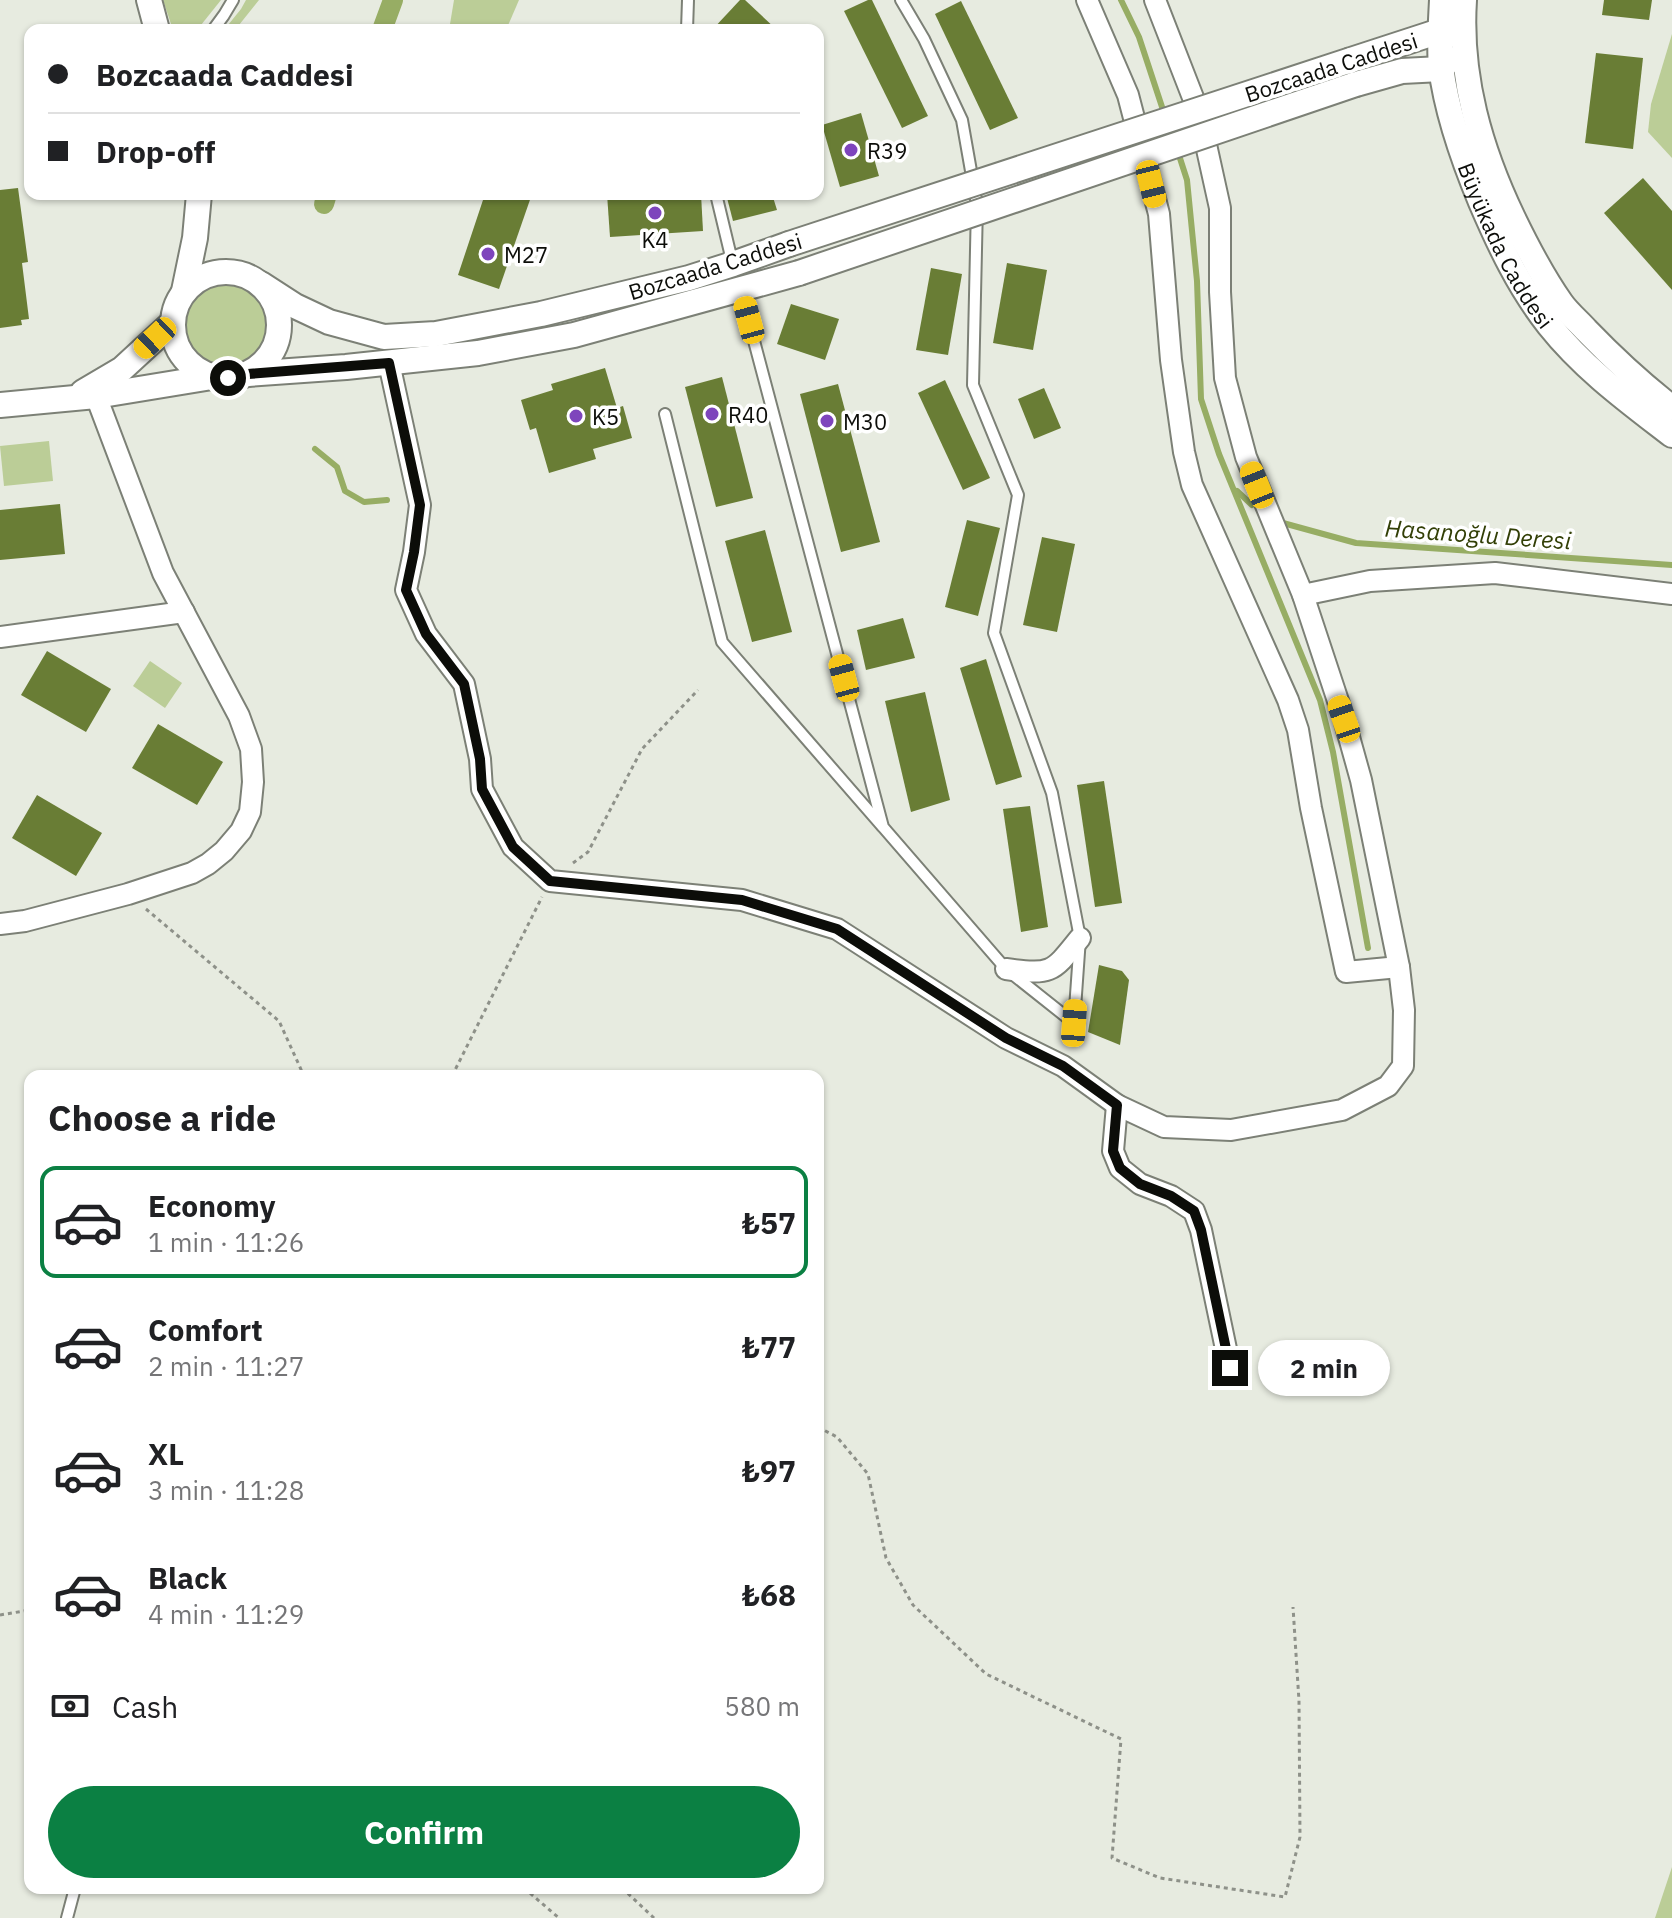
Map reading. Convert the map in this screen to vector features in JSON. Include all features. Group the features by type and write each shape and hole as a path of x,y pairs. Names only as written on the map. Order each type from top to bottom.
{"street":[{"path":"149,0 155,24"},
{"path":"1087,0 1128,95 1159,214 1173,376 1192,485 1288,700 1298,730 1311,808 1346,972 1399,967"},
{"path":"389,363 420,505 406,590 426,634 464,684 480,759 482,789 513,847 550,881 742,900 837,929 1006,1038 1063,1066 1117,1105 1164,1127 1231,1130 1342,1110 1388,1086 1403,1066 1404,1010 1399,967 1361,780 1344,719 1303,595 1246,457 1225,378 1220,292 1220,208 1199,113 1155,0"},
{"name":"Büyükada Caddesi","path":"1442,0 1441,69 1449,115 1504,254 1522,288 1550,327 1606,385 1672,435"},
{"name":"Büyükada Caddesi","path":"1464,0 1463,46 1478,129 1498,187 1531,256 1563,305 1599,344 1672,408"},
{"name":"Bozcaada Caddesi","path":"248,374 478,353 574,335 741,290 799,273 1353,72 1440,31 1463,46 1441,69 1353,72 789,244 689,278 541,314 436,334 384,337 329,322 295,306 261,284"},
{"path":"184,291 195,238 198,200"},
{"path":"0,405 85,397 248,374 263,364 273,350 279,333 279,315 272,298 261,284 246,275 230,271 197,279 184,291 176,305 172,323 174,341 182,357 195,370 212,377"},
{"path":"85,397 122,369 172,323"},
{"path":"0,924 25,921 128,894 192,873 224,851 241,831 250,812 253,782 251,749 239,716 163,573 85,397"},
{"path":"1303,595 1370,581 1495,573 1672,594"},
{"path":"0,637 184,612"},
{"path":"1006,969 1048,971 1063,959 1080,938"},
{"path":"1117,1105 1113,1151 1120,1168 1140,1184 1171,1196 1194,1211 1201,1230 1230,1368"}],"lane":[{"path":"217,24 233,0"},
{"path":"687,24 688,0"},
{"path":"665,414 722,642 1006,969 1074,1023 1080,938 1052,793 994,633 1018,495 973,385 977,205 962,120 924,39 901,0"},
{"path":"717,200 883,827"},
{"path":"67,1918 73,1894"}],"path":[{"path":"128,894 279,1021 301,1070"},
{"path":"824,1430 837,1437 868,1474 886,1558 913,1605 986,1674 1121,1739 1112,1858 1160,1878 1285,1897 1300,1837 1299,1701 1293,1607"},
{"path":"0,1615 24,1611"},
{"path":"531,1894 559,1918"},
{"path":"628,1894 654,1918"}],"green space":[{"path":"163,0 221,0 202,24 171,24"},
{"path":"246,0 259,0 240,24 229,24"},
{"path":"454,0 519,0 509,24 450,24"},
{"path":"1672,34 1672,158 1648,132 1651,104"},
{"path":"226,283 250,290 262,302 269,326 262,350 250,362 226,369 202,362 190,350 183,326 190,302 202,290"},
{"path":"49,441 53,481 4,486 0,446"},
{"path":"150,661 182,683 165,708 133,686"},
{"path":"1672,1867 1672,1918 1655,1918"}],"building":[{"path":"740,0 745,0 771,24 718,24"},
{"path":"872,0 928,116 902,128 844,11"},
{"path":"1604,0 1652,0 1649,20 1602,15"},
{"path":"961,1 1018,118 990,130 935,14"},
{"path":"1596,53 1643,58 1633,149 1585,143"},
{"name":"R39","path":"861,113 879,176 840,187 824,124"},
{"path":"1643,178 1672,211 1672,290 1604,213"},
{"path":"18,188 28,262 22,263 29,319 21,320 22,325 0,328 0,190"},
{"name":"M27","path":"483,200 530,200 499,289 458,275"},
{"name":"K4","path":"607,200 701,200 703,231 610,237"},
{"path":"728,200 774,200 777,210 733,221"},
{"path":"1007,263 1047,270 1033,350 993,343"},
{"path":"931,268 962,274 948,355 916,350"},
{"path":"791,304 839,319 825,360 777,344"},
{"name":"K5","path":"605,368 617,408 623,406 632,438 593,449 596,459 549,473 536,428 530,430 521,400 553,390 551,384"},
{"path":"722,377 753,498 716,507 685,387"},
{"path":"945,380 990,478 963,490 918,393"},
{"path":"838,384 880,542 841,552 800,394"},
{"path":"1044,388 1061,428 1034,439 1018,399"},
{"path":"60,504 65,554 0,560 0,510"},
{"path":"967,520 1000,528 978,616 945,607"},
{"path":"765,530 792,632 752,642 725,541"},
{"path":"1042,537 1075,544 1057,632 1023,625"},
{"path":"903,618 915,658 866,670 857,630"},
{"path":"47,651 111,689 86,732 21,695"},
{"path":"986,659 1022,777 996,785 960,668"},
{"path":"925,692 950,800 911,812 885,701"},
{"path":"158,724 223,762 197,805 132,768"},
{"path":"1104,781 1122,903 1095,907 1077,785"},
{"path":"37,795 102,833 76,876 12,838"},
{"path":"1030,806 1048,927 1021,932 1003,809"},
{"path":"1099,965 1122,971 1129,980 1120,1045 1088,1032"}],"waterway":[{"path":"384,24 393,0"},
{"name":"Hasanoğlu Deresi","path":"1121,0 1139,37 1165,116"},
{"name":"Hasanoğlu Deresi","path":"1177,149 1187,180 1197,281 1201,399 1219,454 1320,700 1333,752 1368,948"},
{"path":"324,204 325,200"},
{"path":"315,449 337,467 345,491 364,502 387,500"},
{"name":"Hasanoğlu Deresi","path":"1237,491 1252,505"},
{"name":"Hasanoğlu Deresi","path":"1283,523 1356,543 1672,565"}],"place":[{"name":"R39","path":"851,150"},
{"name":"K4","path":"655,213"},
{"name":"M27","path":"488,254"},
{"name":"R40","path":"712,414"},
{"name":"K5","path":"576,416"},
{"name":"M30","path":"827,421"}],"route":[{"path":"228,378 389,363 420,505 406,590 426,634 464,684 480,759 482,789 513,847 550,881 742,900 837,929 1006,1038 1063,1066 1117,1105 1113,1151 1120,1168 1140,1184 1171,1196 1194,1211 1201,1230 1230,1368"}]}
